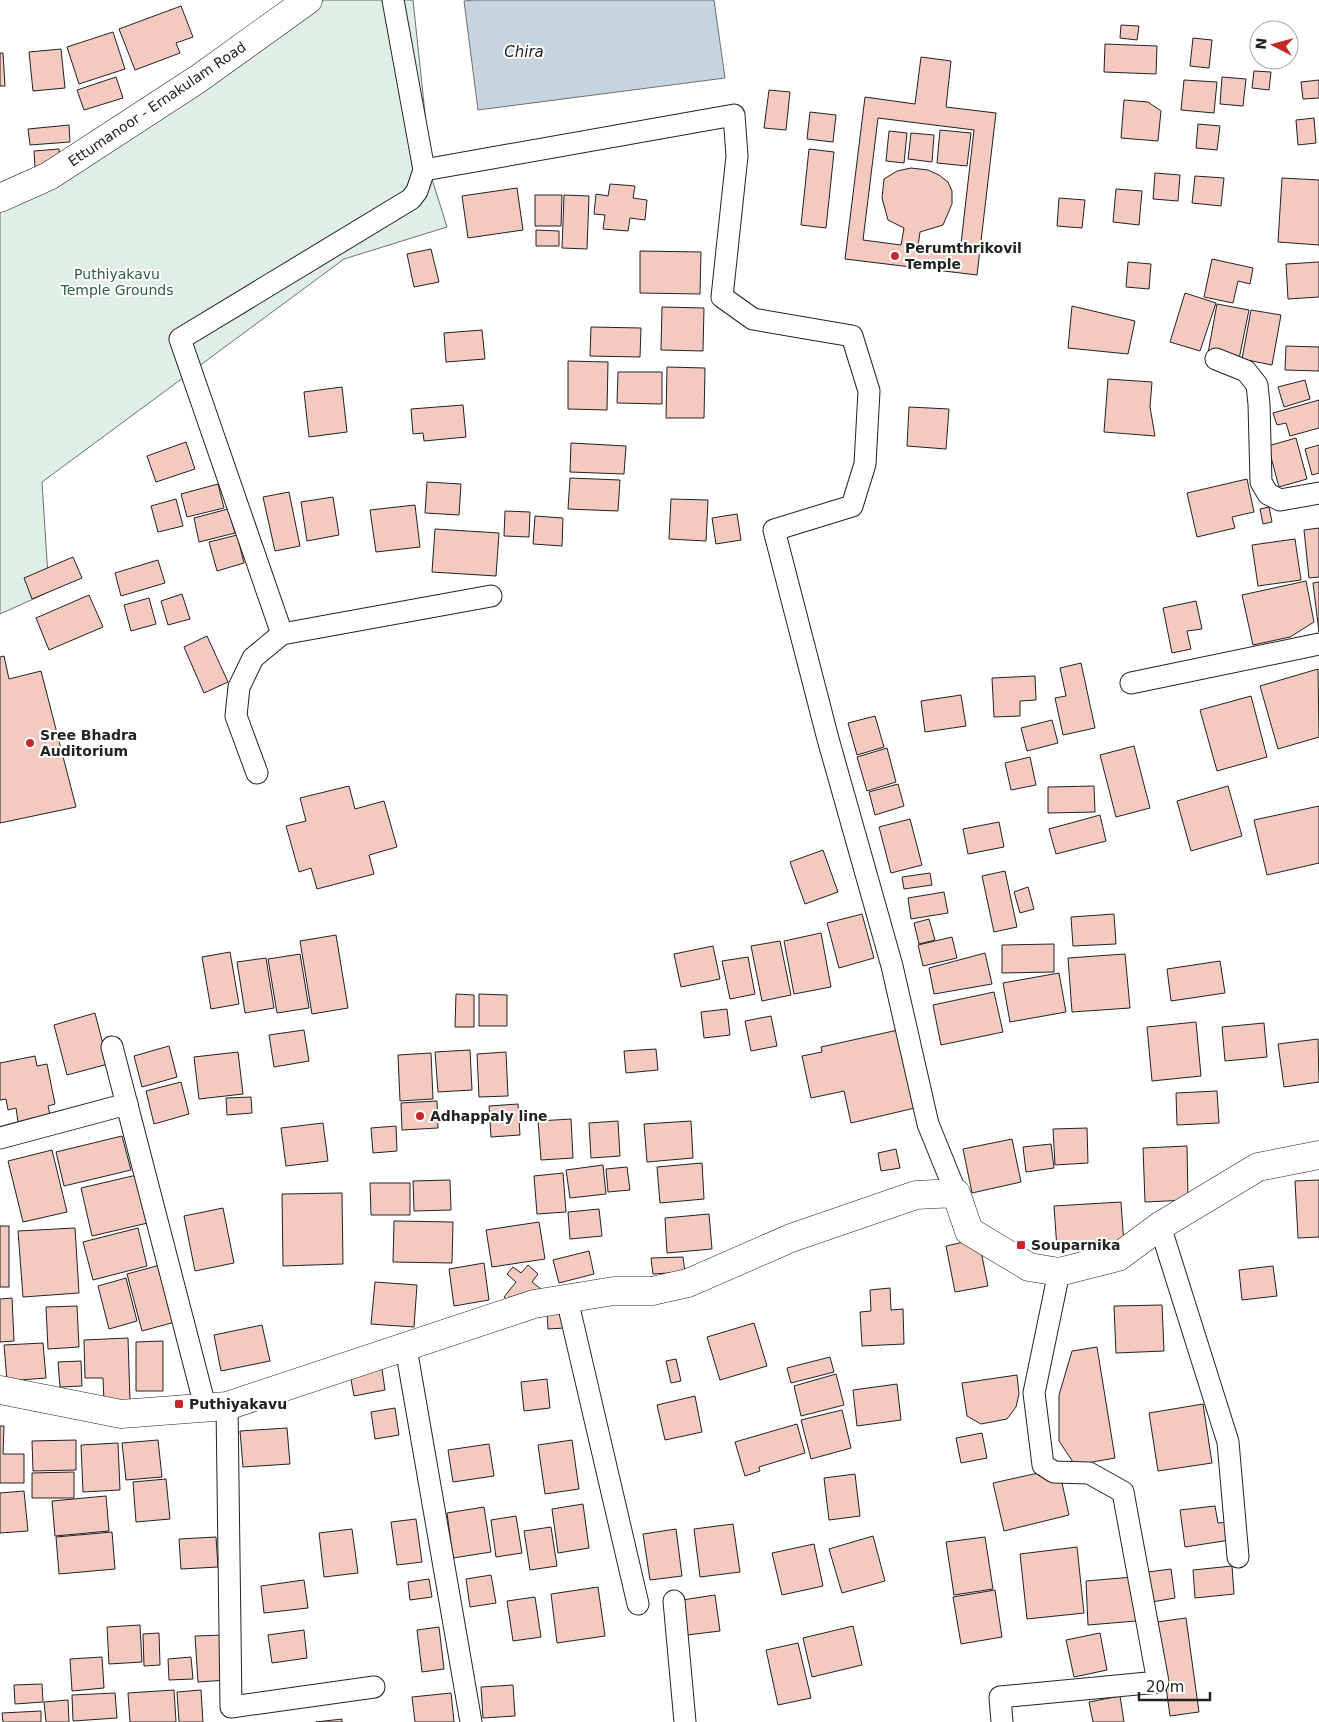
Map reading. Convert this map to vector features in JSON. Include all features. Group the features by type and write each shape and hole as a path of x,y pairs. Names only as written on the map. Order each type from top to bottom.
{"main road":[{"name":"Ettumanoor - Ernakulam Road","path":"0,198 49,176 198,79 308,0"},
{"path":"0,1390 121,1414 216,1406 406,1348 534,1304 614,1291 652,1291 688,1283 791,1238 916,1195 956,1193 969,1231 1029,1267 1059,1272 1118,1257 1160,1226 1258,1167 1319,1155"}],"street":[{"path":"282,634 180,339 412,199 418,191 424,170 394,0"},
{"path":"424,170 734,115 737,156 722,297 753,318 852,336 869,391 865,464 852,506 774,530 828,738 892,966 928,1124 956,1193"},
{"path":"1216,359 1246,371 1257,385 1261,482 1268,494 1280,500 1319,493"},
{"path":"257,773 236,716 239,687 253,658 282,634 491,596"},
{"path":"1132,683 1319,644"},
{"path":"112,1047 126,1104 216,1406 231,1707 374,1687"},
{"path":"0,1138 126,1104"},
{"path":"1160,1226 1228,1442 1238,1557"},
{"path":"1002,1722 1000,1697 1158,1682 1123,1492 1089,1473 1054,1472 1043,1465 1034,1393 1059,1272"},
{"path":"567,1299 638,1604"},
{"path":"406,1348 471,1722"},
{"path":"674,1601 685,1722"}],"green space":[{"name":"Puthiyakavu Temple Grounds","path":"324,0 413,0 432,179 447,227 344,259 42,482 49,592 0,614 0,210"}],"water":[{"name":"Chira","path":"714,0 725,78 478,110 464,1"}],"building":[{"path":"181,6 193,37 176,43 180,53 135,70 119,29"},
{"path":"1121,25 1139,26 1137,40 1120,38"},
{"path":"113,32 125,69 79,84 67,47"},
{"path":"1193,38 1212,40 1209,68 1190,66"},
{"path":"1105,44 1157,46 1156,74 1104,72"},
{"path":"61,49 65,88 33,91 29,52"},
{"path":"0,53 3,53 5,86 0,86"},
{"path":"921,57 951,61 946,107 996,113 977,275 845,259 865,97 915,104","holes":["878,118 974,130 960,252 918,247 920,232 943,225 952,204 952,191 948,182 928,170 911,168 897,171 884,179 882,198 888,220 904,228 901,245 863,240"]},
{"path":"1254,71 1271,72 1269,90 1252,88"},
{"path":"116,77 123,98 84,110 77,90"},
{"path":"1222,77 1246,79 1243,106 1220,104"},
{"path":"1184,80 1217,82 1214,113 1181,110"},
{"path":"1319,80 1319,98 1303,99 1301,82"},
{"path":"769,90 790,92 786,130 764,128"},
{"path":"1124,100 1148,102 1161,111 1158,141 1121,138"},
{"path":"810,112 836,115 833,142 807,139"},
{"path":"1314,118 1316,143 1298,145 1296,120"},
{"path":"1198,124 1220,126 1217,150 1196,148"},
{"path":"69,125 70,142 30,145 28,129"},
{"path":"940,130 971,133 967,166 937,163"},
{"path":"889,131 907,133 904,163 886,161"},
{"path":"911,133 934,135 932,162 908,159"},
{"path":"59,149 60,165 35,168 34,151"},
{"path":"809,149 834,152 826,228 801,225"},
{"path":"1155,173 1180,175 1178,201 1153,199"},
{"path":"1195,176 1224,178 1221,206 1192,203"},
{"path":"1282,178 1319,180 1319,245 1278,242"},
{"path":"610,184 635,186 633,198 647,200 645,220 630,218 628,231 603,229 605,215 594,214 596,194 608,196"},
{"path":"517,188 523,230 468,238 462,196"},
{"path":"1116,189 1142,191 1139,225 1113,222"},
{"path":"535,195 562,195 561,226 535,226"},
{"path":"564,195 589,196 587,249 562,248"},
{"path":"1059,198 1085,200 1082,228 1057,226"},
{"path":"536,230 559,231 559,246 536,246"},
{"path":"431,249 439,282 414,287 407,254"},
{"path":"640,251 701,252 700,294 640,293"},
{"path":"1212,259 1253,268 1250,284 1238,281 1233,303 1204,297"},
{"path":"1128,262 1151,264 1149,289 1126,287"},
{"path":"1319,262 1319,297 1288,299 1286,264"},
{"path":"1185,293 1216,303 1200,351 1170,342"},
{"path":"1217,304 1249,310 1239,359 1208,353"},
{"path":"1072,306 1135,321 1128,354 1068,348"},
{"path":"662,307 704,308 703,351 661,350"},
{"path":"1251,310 1281,315 1272,365 1242,359"},
{"path":"591,327 641,328 640,357 590,356"},
{"path":"482,330 485,359 446,362 444,333"},
{"path":"1286,346 1319,347 1319,371 1285,370"},
{"path":"568,361 608,362 607,410 568,409"},
{"path":"667,367 705,368 704,418 666,418"},
{"path":"618,372 662,372 662,404 617,403"},
{"path":"1108,379 1152,382 1150,407 1155,436 1104,432"},
{"path":"1305,380 1310,399 1284,407 1278,387"},
{"path":"342,387 347,432 309,437 304,392"},
{"path":"1319,400 1319,428 1290,436 1286,423 1277,425 1273,413"},
{"path":"463,405 466,437 424,441 423,433 413,434 411,409"},
{"path":"909,407 949,409 946,449 907,446"},
{"path":"1296,438 1307,479 1279,487 1268,446"},
{"path":"186,442 195,469 156,482 147,456"},
{"path":"571,443 626,446 624,474 570,472"},
{"path":"1319,445 1319,473 1312,475 1305,449"},
{"path":"570,478 620,480 618,511 568,509"},
{"path":"1247,479 1254,512 1232,517 1235,528 1197,537 1187,493"},
{"path":"427,482 461,484 459,515 425,513"},
{"path":"218,484 224,508 187,517 181,494"},
{"path":"289,492 300,546 275,551 263,497"},
{"path":"333,497 339,535 307,541 301,502"},
{"path":"176,499 183,526 158,532 151,506"},
{"path":"671,499 708,500 706,541 669,539"},
{"path":"415,505 420,547 376,552 370,510"},
{"path":"1269,507 1272,522 1263,524 1260,509"},
{"path":"228,509 235,533 199,542 194,518"},
{"path":"505,511 530,512 529,537 504,536"},
{"path":"737,514 741,540 716,544 712,518"},
{"path":"535,516 563,518 562,546 533,544"},
{"path":"1319,528 1319,577 1309,578 1304,530"},
{"path":"435,529 499,533 496,576 432,572"},
{"path":"237,535 244,563 217,571 209,542"},
{"path":"1295,539 1301,580 1258,586 1252,545"},
{"path":"73,557 82,578 32,599 24,578"},
{"path":"158,560 165,583 121,596 115,573"},
{"path":"1306,581 1314,622 1290,637 1253,645 1242,595"},
{"path":"1319,582 1319,632 1313,583"},
{"path":"182,594 190,619 168,625 161,601"},
{"path":"89,595 103,627 49,650 36,618"},
{"path":"149,598 156,624 131,631 124,605"},
{"path":"1196,601 1202,629 1187,631 1191,649 1172,653 1163,608"},
{"path":"207,636 228,682 204,693 184,647"},
{"name":"Sree Bhadra Auditorium","path":"4,656 9,679 41,671 76,807 0,823 0,657"},
{"path":"1081,663 1095,728 1063,735 1055,698 1066,696 1060,668"},
{"path":"1318,669 1319,737 1278,749 1260,686"},
{"path":"1035,676 1036,700 1020,701 1020,716 994,717 992,678"},
{"path":"961,695 966,726 925,732 921,701"},
{"path":"1251,696 1267,757 1217,771 1200,710"},
{"path":"875,716 884,747 857,755 848,723"},
{"path":"1052,720 1058,743 1027,751 1021,728"},
{"path":"1134,746 1150,808 1116,817 1100,755"},
{"path":"887,748 896,782 867,791 857,757"},
{"path":"1030,757 1036,785 1011,790 1005,763"},
{"path":"898,784 904,806 875,815 869,792"},
{"path":"349,786 355,809 384,801 397,847 369,855 374,874 317,889 311,868 299,872 286,826 306,821 300,798"},
{"path":"1094,786 1095,812 1048,813 1048,787"},
{"path":"1228,786 1242,836 1191,851 1177,801"},
{"path":"1319,806 1319,863 1267,875 1254,820"},
{"path":"1100,815 1106,841 1056,854 1049,829"},
{"path":"910,819 922,865 891,873 879,827"},
{"path":"999,822 1004,847 968,854 963,829"},
{"path":"823,850 838,892 805,904 790,862"},
{"path":"1005,871 1017,927 994,932 982,876"},
{"path":"930,873 932,885 904,889 902,877"},
{"path":"1028,887 1034,909 1020,913 1014,892"},
{"path":"944,892 948,913 911,919 908,898"},
{"path":"862,914 874,958 839,968 827,923"},
{"path":"1114,914 1116,944 1073,946 1071,917"},
{"path":"929,919 935,940 919,944 914,923"},
{"path":"821,933 831,987 794,994 784,941"},
{"path":"336,935 348,1008 312,1014 300,941"},
{"path":"952,937 957,958 923,966 918,945"},
{"path":"780,941 791,995 762,1001 751,946"},
{"path":"1054,944 1054,972 1002,973 1002,945"},
{"path":"713,946 720,979 681,987 674,954"},
{"path":"230,952 239,1004 211,1009 202,957"},
{"path":"985,953 992,984 934,994 929,968"},
{"path":"300,954 309,1008 277,1013 268,959"},
{"path":"1125,954 1130,1008 1072,1012 1068,958"},
{"path":"748,957 755,994 730,999 722,961"},
{"path":"266,958 274,1008 245,1013 237,962"},
{"path":"1220,961 1225,993 1171,1001 1167,969"},
{"path":"1059,973 1066,1012 1010,1022 1003,983"},
{"path":"994,992 1003,1032 941,1045 933,1005"},
{"path":"456,994 474,995 474,1027 455,1027"},
{"path":"479,994 507,995 507,1026 479,1026"},
{"path":"727,1009 730,1035 704,1038 701,1012"},
{"path":"95,1013 108,1064 67,1075 54,1025"},
{"path":"771,1016 777,1046 751,1051 745,1021"},
{"path":"1196,1022 1201,1076 1152,1081 1147,1027"},
{"path":"1264,1023 1267,1057 1225,1061 1222,1027"},
{"path":"304,1030 309,1061 274,1067 269,1035"},
{"path":"898,1030 915,1108 851,1123 844,1091 811,1098 802,1056 822,1052 821,1047"},
{"path":"1318,1039 1319,1082 1284,1087 1278,1044"},
{"path":"169,1046 177,1077 142,1087 134,1056"},
{"path":"656,1049 658,1070 626,1073 624,1051"},
{"path":"470,1050 472,1090 438,1092 435,1052"},
{"path":"238,1052 243,1094 199,1099 194,1057"},
{"path":"506,1052 508,1096 479,1097 477,1054"},
{"path":"431,1053 433,1099 400,1101 398,1055"},
{"path":"35,1056 37,1066 47,1064 55,1104 48,1106 50,1115 18,1122 16,1108 8,1110 6,1099 0,1100 0,1063"},
{"path":"181,1082 189,1114 154,1124 146,1091"},
{"path":"1217,1091 1219,1123 1177,1125 1176,1093"},
{"path":"251,1097 252,1113 227,1115 226,1098"},
{"name":"Adhappaly line","path":"437,1101 438,1128 402,1130 401,1103"},
{"path":"518,1104 520,1135 491,1137 489,1106"},
{"path":"571,1119 573,1158 541,1160 538,1121"},
{"path":"618,1121 620,1156 591,1158 589,1123"},
{"path":"691,1121 693,1158 647,1162 644,1124"},
{"path":"323,1123 328,1161 286,1166 281,1128"},
{"path":"396,1126 397,1151 373,1153 371,1128"},
{"path":"1087,1128 1088,1163 1055,1165 1053,1129"},
{"path":"122,1136 131,1170 64,1186 56,1152"},
{"path":"1012,1139 1021,1182 972,1193 963,1149"},
{"path":"1051,1144 1054,1168 1026,1172 1023,1147"},
{"path":"1187,1146 1188,1200 1145,1202 1143,1148"},
{"path":"896,1149 900,1168 881,1171 878,1153"},
{"path":"52,1150 67,1212 23,1222 8,1161"},
{"path":"702,1163 704,1199 660,1203 657,1167"},
{"path":"603,1165 606,1194 570,1198 566,1170"},
{"path":"627,1167 630,1190 608,1192 606,1169"},
{"path":"563,1173 566,1212 537,1214 534,1176"},
{"path":"141,1174 152,1222 92,1236 81,1188"},
{"path":"450,1180 451,1210 414,1211 413,1181"},
{"path":"1319,1180 1319,1237 1298,1238 1295,1181"},
{"path":"370,1183 410,1183 410,1215 371,1215"},
{"path":"342,1193 343,1264 283,1266 282,1194"},
{"path":"1121,1202 1124,1245 1057,1249 1054,1206"},
{"path":"223,1208 234,1263 195,1271 184,1216"},
{"path":"599,1209 602,1236 570,1239 568,1212"},
{"path":"709,1214 712,1249 667,1253 665,1218"},
{"path":"394,1221 453,1222 452,1263 393,1262"},
{"path":"539,1222 545,1259 492,1267 486,1230"},
{"path":"0,1226 9,1226 9,1287 0,1287"},
{"path":"75,1228 79,1293 23,1297 18,1231"},
{"path":"138,1228 147,1266 93,1280 83,1242"},
{"path":"964,1242 980,1246 988,1286 955,1292 946,1246"},
{"path":"589,1251 594,1274 559,1283 553,1260"},
{"path":"683,1257 685,1272 653,1274 651,1258"},
{"path":"484,1263 489,1300 454,1306 449,1269"},
{"path":"160,1265 175,1322 142,1331 127,1274"},
{"path":"528,1265 538,1274 532,1282 541,1289 514,1305 504,1297 516,1282 507,1274 513,1267 521,1273"},
{"path":"1273,1266 1277,1296 1242,1300 1239,1270"},
{"path":"126,1278 137,1321 109,1329 98,1286"},
{"path":"375,1282 417,1285 414,1327 371,1324"},
{"path":"890,1288 891,1310 903,1309 904,1344 862,1346 860,1312 871,1311 870,1290"},
{"path":"12,1298 14,1341 0,1342 0,1299"},
{"path":"1162,1305 1164,1351 1116,1353 1114,1306"},
{"path":"77,1306 79,1347 48,1349 46,1307"},
{"path":"562,1310 564,1328 548,1329 547,1312"},
{"path":"754,1323 767,1366 720,1380 707,1337"},
{"path":"262,1325 270,1361 221,1371 214,1335"},
{"path":"128,1338 130,1401 104,1402 103,1378 85,1378 84,1340"},
{"path":"163,1341 163,1391 136,1391 136,1342"},
{"path":"43,1343 46,1378 7,1381 4,1345"},
{"path":"1097,1347 1115,1458 1075,1465 1059,1441 1059,1395 1072,1351"},
{"path":"830,1357 834,1372 791,1383 787,1368"},
{"path":"676,1359 681,1381 671,1383 666,1361"},
{"path":"81,1361 82,1386 60,1387 58,1362"},
{"path":"382,1369 385,1390 354,1396 350,1374"},
{"path":"836,1374 844,1405 801,1416 794,1386"},
{"path":"1017,1375 1019,1394 1016,1407 1007,1419 981,1424 967,1416 962,1383"},
{"path":"547,1379 550,1408 524,1411 521,1382"},
{"path":"897,1384 901,1420 857,1426 853,1390"},
{"path":"695,1396 702,1432 665,1440 657,1405"},
{"path":"1203,1404 1212,1463 1158,1471 1149,1413"},
{"path":"395,1408 399,1435 375,1439 371,1412"},
{"path":"842,1410 851,1448 811,1459 801,1420"},
{"path":"797,1424 805,1453 759,1467 760,1471 745,1476 735,1442"},
{"path":"0,1426 4,1426 3,1454 24,1454 24,1483 0,1483"},
{"path":"287,1428 290,1464 243,1467 240,1431"},
{"path":"982,1433 987,1458 961,1463 956,1438"},
{"path":"76,1440 76,1470 33,1471 32,1441"},
{"path":"158,1440 162,1477 126,1480 122,1443"},
{"path":"572,1440 579,1489 545,1494 538,1445"},
{"path":"118,1443 120,1490 83,1492 81,1445"},
{"path":"489,1444 494,1476 453,1482 448,1450"},
{"path":"74,1472 74,1498 32,1498 32,1473"},
{"path":"1043,1472 1062,1483 1069,1515 1004,1531 993,1483"},
{"path":"855,1474 860,1516 829,1520 824,1478"},
{"path":"166,1479 170,1519 136,1522 133,1482"},
{"path":"24,1491 28,1531 0,1533 0,1493"},
{"path":"106,1496 109,1531 55,1536 52,1501"},
{"path":"583,1504 589,1548 558,1553 552,1509"},
{"path":"1215,1506 1218,1523 1227,1522 1230,1540 1185,1547 1180,1510"},
{"path":"484,1507 491,1552 453,1558 447,1513"},
{"path":"516,1516 522,1553 496,1557 491,1520"},
{"path":"416,1519 422,1562 397,1565 391,1522"},
{"path":"733,1524 740,1572 700,1577 694,1529"},
{"path":"551,1527 557,1566 530,1570 524,1531"},
{"path":"352,1529 358,1573 324,1577 319,1533"},
{"path":"676,1529 682,1576 650,1580 643,1534"},
{"path":"112,1532 115,1569 59,1574 56,1537"},
{"path":"873,1536 885,1581 842,1593 829,1549"},
{"path":"216,1537 218,1567 181,1569 179,1539"},
{"path":"985,1537 993,1589 954,1595 946,1542"},
{"path":"814,1544 823,1586 782,1595 772,1553"},
{"path":"1077,1547 1084,1613 1027,1619 1020,1554"},
{"path":"1232,1566 1234,1594 1195,1598 1193,1570"},
{"path":"1171,1569 1175,1598 1152,1602 1148,1572"},
{"path":"491,1575 496,1603 470,1607 466,1579"},
{"path":"1133,1577 1136,1621 1088,1625 1086,1581"},
{"path":"429,1579 432,1597 410,1600 408,1582"},
{"path":"304,1580 308,1608 264,1613 261,1586"},
{"path":"598,1587 605,1636 557,1643 551,1594"},
{"path":"995,1590 1002,1637 961,1644 953,1597"},
{"path":"715,1595 720,1631 687,1635 682,1600"},
{"path":"535,1597 541,1637 513,1641 507,1601"},
{"path":"1186,1618 1199,1712 1170,1716 1157,1622"},
{"path":"140,1625 142,1662 109,1664 107,1627"},
{"path":"853,1626 862,1665 812,1677 803,1638"},
{"path":"439,1627 444,1669 422,1672 417,1630"},
{"path":"304,1630 307,1658 272,1663 268,1635"},
{"path":"159,1633 160,1665 144,1666 143,1634"},
{"path":"1100,1633 1107,1670 1074,1677 1066,1640"},
{"path":"224,1635 227,1680 198,1682 195,1636"},
{"path":"798,1643 811,1698 778,1705 766,1650"},
{"path":"102,1657 104,1688 72,1691 70,1659"},
{"path":"191,1657 193,1679 169,1680 168,1659"},
{"path":"42,1684 43,1702 15,1704 14,1685"},
{"path":"513,1685 515,1716 483,1718 481,1687"},
{"path":"174,1690 176,1722 130,1722 128,1693"},
{"path":"201,1690 203,1722 179,1722 177,1692"},
{"path":"115,1693 117,1718 73,1721 72,1695"},
{"path":"451,1693 454,1722 415,1722 412,1697"},
{"path":"1120,1696 1124,1722 1093,1722 1089,1702"},
{"path":"68,1700 69,1722 46,1722 44,1702"},
{"path":"41,1711 41,1722 3,1722 2,1713"},
{"path":"342,1719 342,1722 316,1722"}],"place":[{"name":"Perumthrikovil Temple","path":"895,256"},
{"name":"Sree Bhadra Auditorium","path":"30,743"},
{"name":"Adhappaly line","path":"420,1116"},
{"name":"Souparnika","path":"1021,1245"},
{"name":"Puthiyakavu","path":"179,1404"}]}
